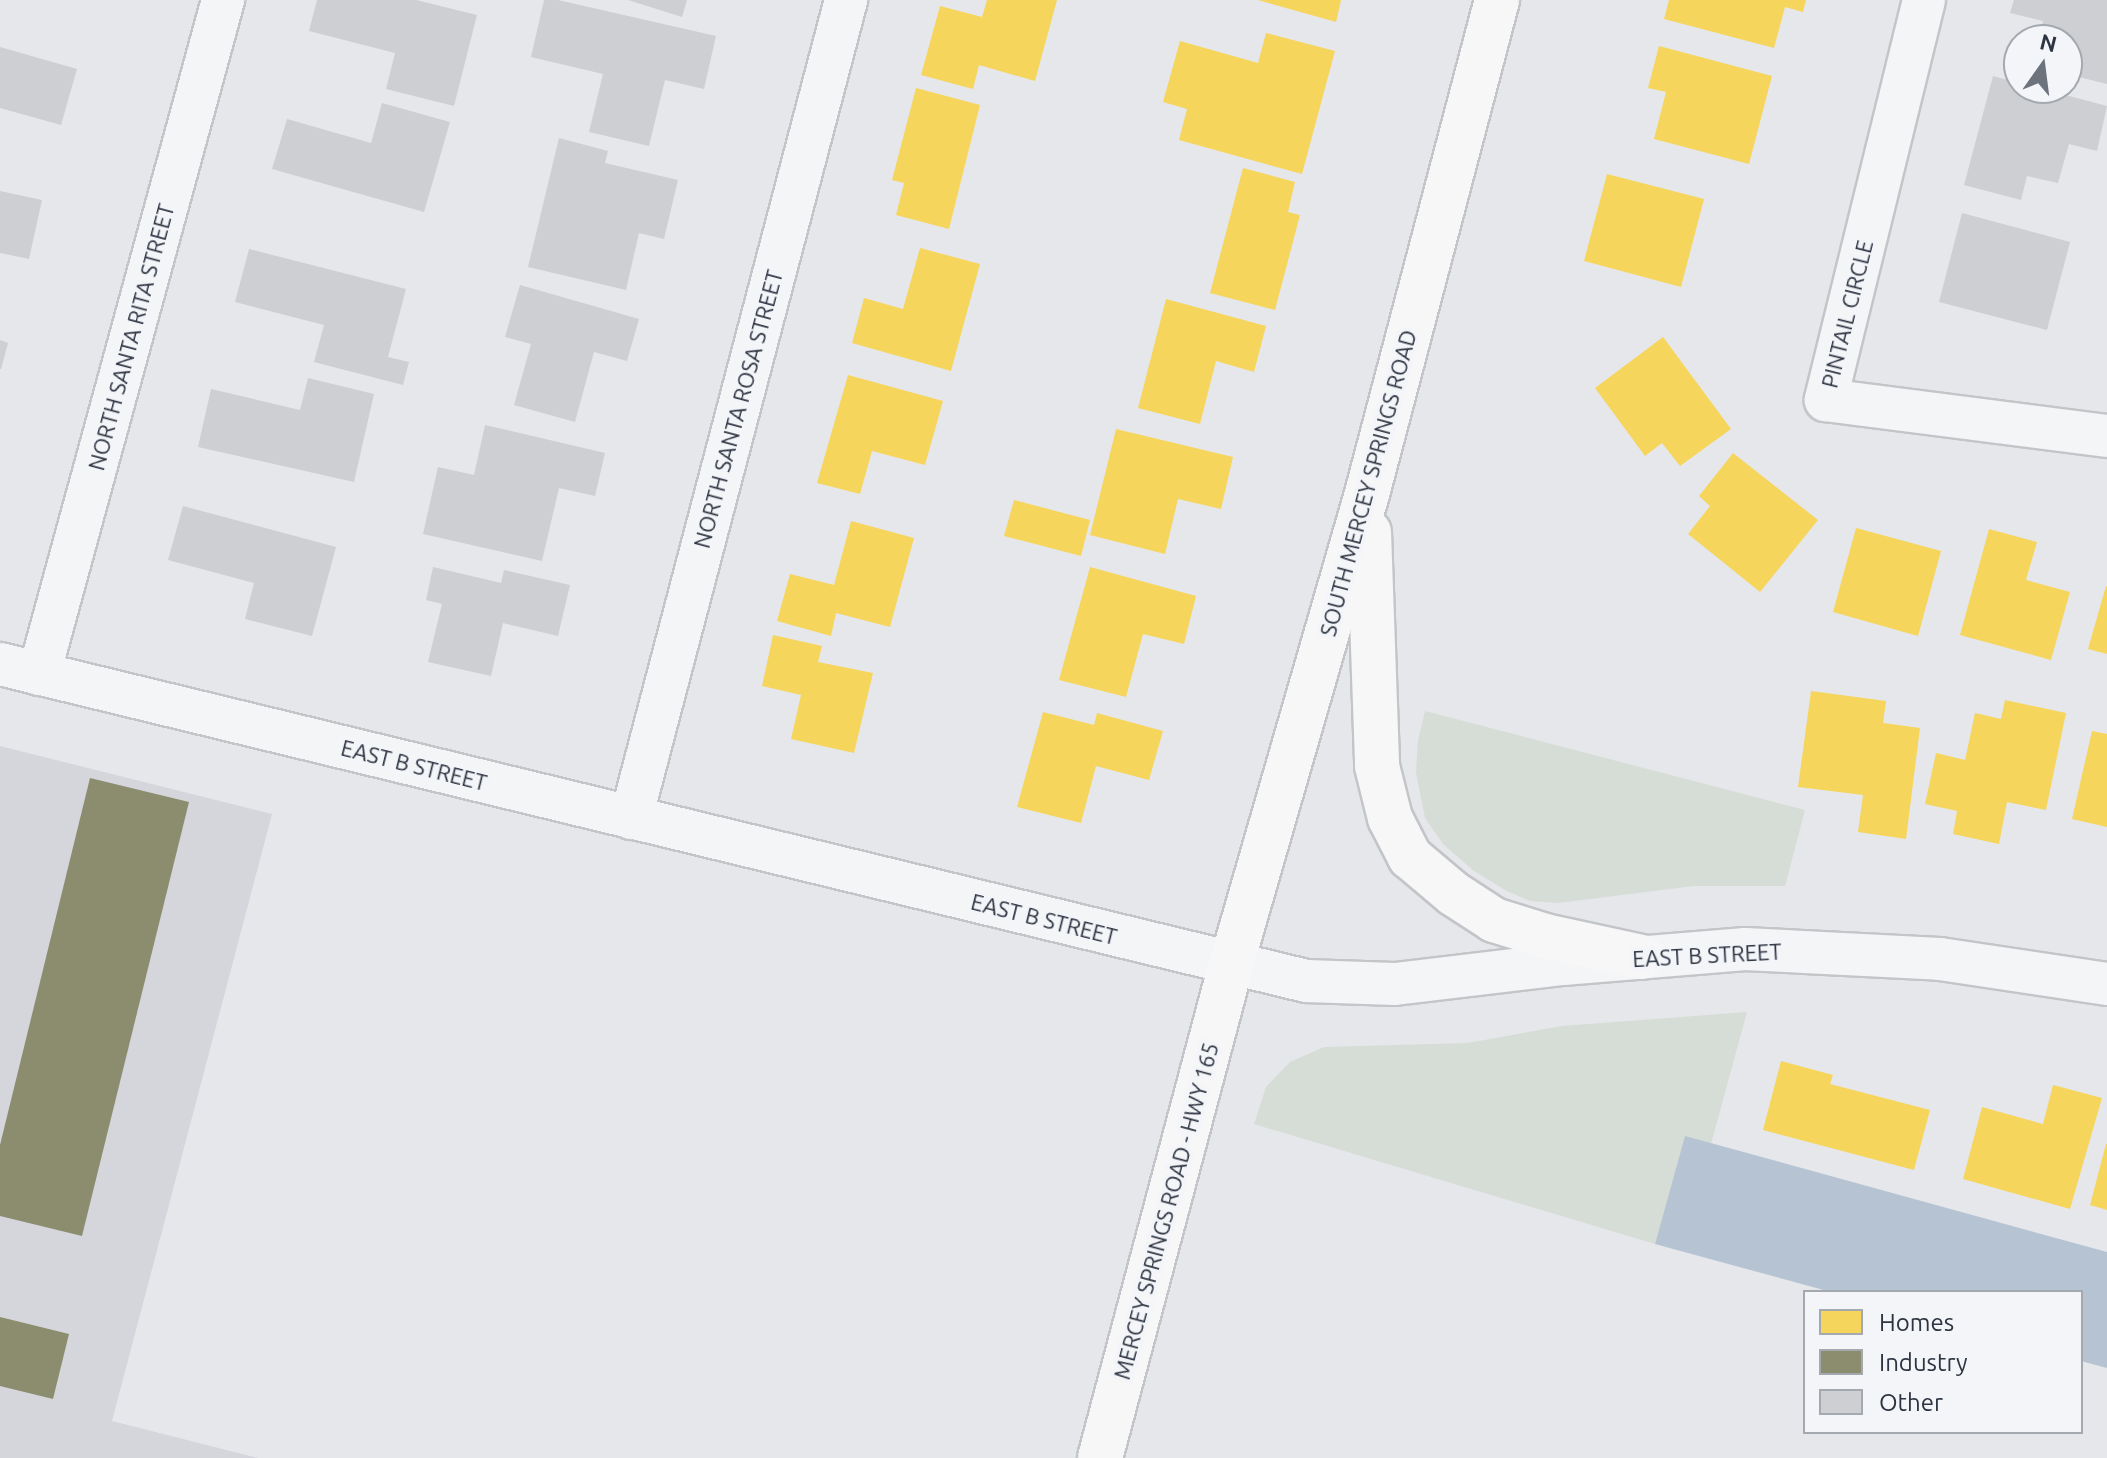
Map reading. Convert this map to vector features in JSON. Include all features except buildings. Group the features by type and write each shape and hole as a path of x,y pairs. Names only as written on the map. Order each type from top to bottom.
{"main road":[{"name":"SOUTH MERCEY SPRINGS ROAD","path":"1231,965 1368,490 1497,0"},
{"path":"1368,490 1377,766 1390,818 1410,857 1454,894 1494,920 1545,936 1642,957"},
{"name":"MERCEY SPRINGS ROAD - HWY 165","path":"1100,1458 1231,965"}],"street":[{"name":"NORTH SANTA RITA STREET","path":"20,669 223,0"},
{"name":"NORTH SANTA ROSA STREET","path":"631,818 846,0"},
{"name":"PINTAIL CIRCLE","path":"1924,0 1826,400 2107,436"},
{"name":"EAST B STREET","path":"20,669 1306,981 1395,984 1745,949 1940,959 2107,984"}],"shaded area":[{"path":"1425,711 1805,810 1785,886 1694,886 1558,903 1530,901 1505,890 1474,871 1443,844 1425,818 1416,773 1418,740"},
{"path":"0,746 272,814 112,1421 258,1458 0,1458"},
{"path":"1747,1012 1711,1144 1685,1137 1655,1244 1254,1124 1266,1087 1290,1062 1324,1047 1468,1043 1562,1026"}],"water":[{"path":"1685,1136 2107,1252 2107,1368 2083,1362 2083,1290 1824,1290 1655,1244"}]}
